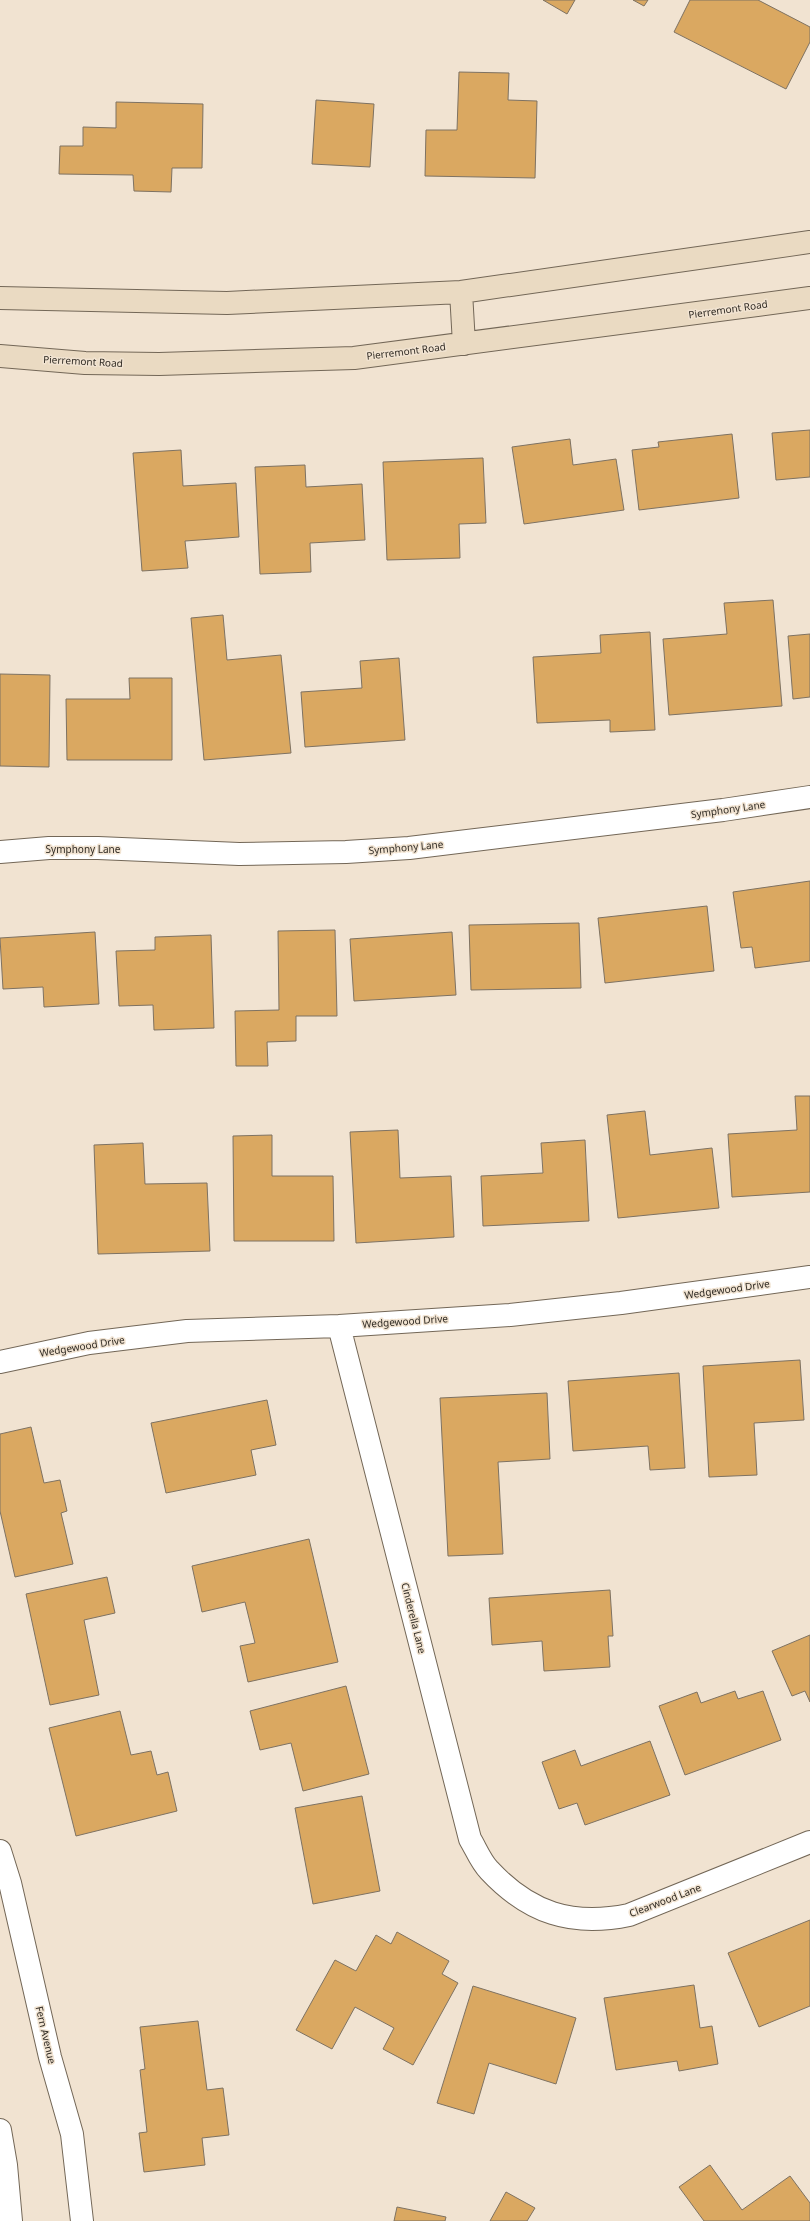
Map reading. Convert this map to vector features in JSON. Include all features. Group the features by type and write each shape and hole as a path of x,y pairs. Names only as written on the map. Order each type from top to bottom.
{"main road":[{"path":"0,298 226,303 413,296 461,292 810,242"},
{"path":"461,292 464,344"},
{"name":"Pierremont Road","path":"0,356 85,363 233,363 354,358 810,298"}],"street":[{"name":"Symphony Lane","path":"0,852 48,848 98,848 239,854 346,852 409,848 723,810 810,797"},
{"name":"Wedgewood Drive","path":"0,1362 89,1344 187,1331 339,1326 549,1310 731,1289 810,1277"},
{"name":"Cinderella Lane","path":"339,1326 470,1839 488,1870 517,1895"},
{"name":"Clearwood Lane","path":"517,1895 533,1907 571,1918 610,1919 629,1915 810,1842"},
{"name":"Fern Avenue","path":"0,1851 10,1883 50,2057 72,2134 82,2221"},
{"path":"0,2130 6,2165 12,2221"}],"building":[{"path":"543,0 575,0 567,14"},
{"path":"633,0 648,0 644,6"},
{"path":"690,0 758,0 810,27 810,42 786,89 674,32"},
{"path":"459,72 509,73 508,100 537,101 535,178 425,176 426,130 457,130"},
{"path":"316,100 374,104 370,167 312,164"},
{"path":"116,102 203,104 202,168 172,168 171,192 134,191 133,175 59,174 60,146 83,146 83,127 116,128"},
{"path":"810,430 810,477 776,480 772,433"},
{"path":"732,434 739,498 639,510 632,450 659,447 658,442"},
{"path":"570,439 573,465 616,459 624,510 524,524 512,447"},
{"path":"181,450 183,486 236,483 239,537 185,541 188,568 142,571 133,453"},
{"path":"483,458 486,523 459,524 460,558 387,560 383,462"},
{"path":"305,465 306,487 362,484 365,540 310,543 311,572 260,574 255,467"},
{"path":"773,600 782,706 669,715 663,639 727,634 724,603"},
{"path":"223,615 227,660 281,655 291,753 204,760 191,618"},
{"path":"650,632 655,730 610,732 610,720 537,723 533,657 601,653 600,635"},
{"path":"810,634 810,697 793,699 788,636"},
{"path":"399,658 405,740 305,747 301,692 362,688 360,661"},
{"path":"0,674 50,675 49,767 0,766"},
{"path":"129,678 172,678 172,760 67,760 66,699 130,699"},
{"path":"810,881 810,961 755,968 752,947 741,948 733,892"},
{"path":"707,906 714,971 605,983 598,918"},
{"path":"579,923 581,988 471,990 469,925"},
{"path":"335,930 337,1016 296,1016 296,1041 267,1042 268,1066 236,1066 235,1011 279,1010 278,931"},
{"path":"95,932 99,1004 44,1007 43,987 3,989 0,938"},
{"path":"452,932 456,995 354,1001 350,939"},
{"path":"211,935 214,1028 154,1030 153,1005 119,1006 116,951 155,950 155,937"},
{"path":"795,1096 810,1096 810,1192 732,1197 728,1134 797,1130"},
{"path":"645,1111 650,1155 712,1148 719,1208 618,1218 607,1115"},
{"path":"398,1130 400,1178 451,1176 454,1237 356,1243 350,1132"},
{"path":"272,1135 272,1176 333,1176 334,1241 234,1241 233,1136"},
{"path":"585,1140 589,1221 483,1226 481,1176 543,1173 541,1143"},
{"path":"143,1143 145,1184 207,1183 210,1251 98,1254 94,1145"},
{"path":"800,1360 804,1420 754,1423 757,1475 709,1477 703,1366"},
{"path":"679,1373 685,1468 650,1470 648,1446 573,1451 568,1381"},
{"path":"547,1393 550,1459 498,1462 503,1554 448,1556 440,1398"},
{"path":"267,1400 276,1445 251,1450 256,1475 166,1493 151,1423"},
{"path":"31,1427 44,1483 60,1480 67,1511 61,1513 73,1564 15,1577 0,1511 0,1434"},
{"path":"309,1539 338,1662 248,1682 240,1646 255,1643 245,1602 202,1612 192,1566"},
{"path":"107,1577 115,1613 84,1620 99,1695 50,1705 26,1594"},
{"path":"610,1590 613,1636 608,1636 610,1667 544,1671 542,1641 492,1645 489,1598"},
{"path":"810,1635 810,1702 805,1691 792,1696 772,1651"},
{"path":"346,1686 369,1774 303,1791 291,1743 260,1750 250,1711"},
{"path":"735,1691 738,1699 763,1691 781,1740 685,1775 659,1706 697,1692 701,1703"},
{"path":"120,1711 131,1755 151,1751 157,1775 168,1772 177,1811 76,1836 49,1728"},
{"path":"650,1741 670,1795 585,1825 577,1803 559,1809 542,1762 575,1750 581,1766"},
{"path":"362,1796 380,1891 313,1904 295,1808"},
{"path":"810,1920 810,2006 759,2027 728,1953"},
{"path":"397,1932 449,1961 442,1974 458,1983 413,2065 383,2049 394,2028 355,2007 332,2049 296,2030 335,1960 356,1971 376,1935 391,1944"},
{"path":"694,1985 700,2028 712,2026 718,2064 679,2071 677,2061 616,2070 604,1998"},
{"path":"473,1986 576,2018 556,2084 489,2063 474,2114 437,2103"},
{"path":"198,2021 207,2090 223,2088 229,2135 202,2138 205,2165 144,2172 139,2133 147,2132 140,2070 145,2069 140,2027"},
{"path":"710,2165 742,2210 790,2176 810,2203 810,2221 704,2221 679,2187"},
{"path":"506,2192 535,2208 527,2221 490,2221"},
{"path":"397,2207 446,2217 445,2221 394,2221"}]}
